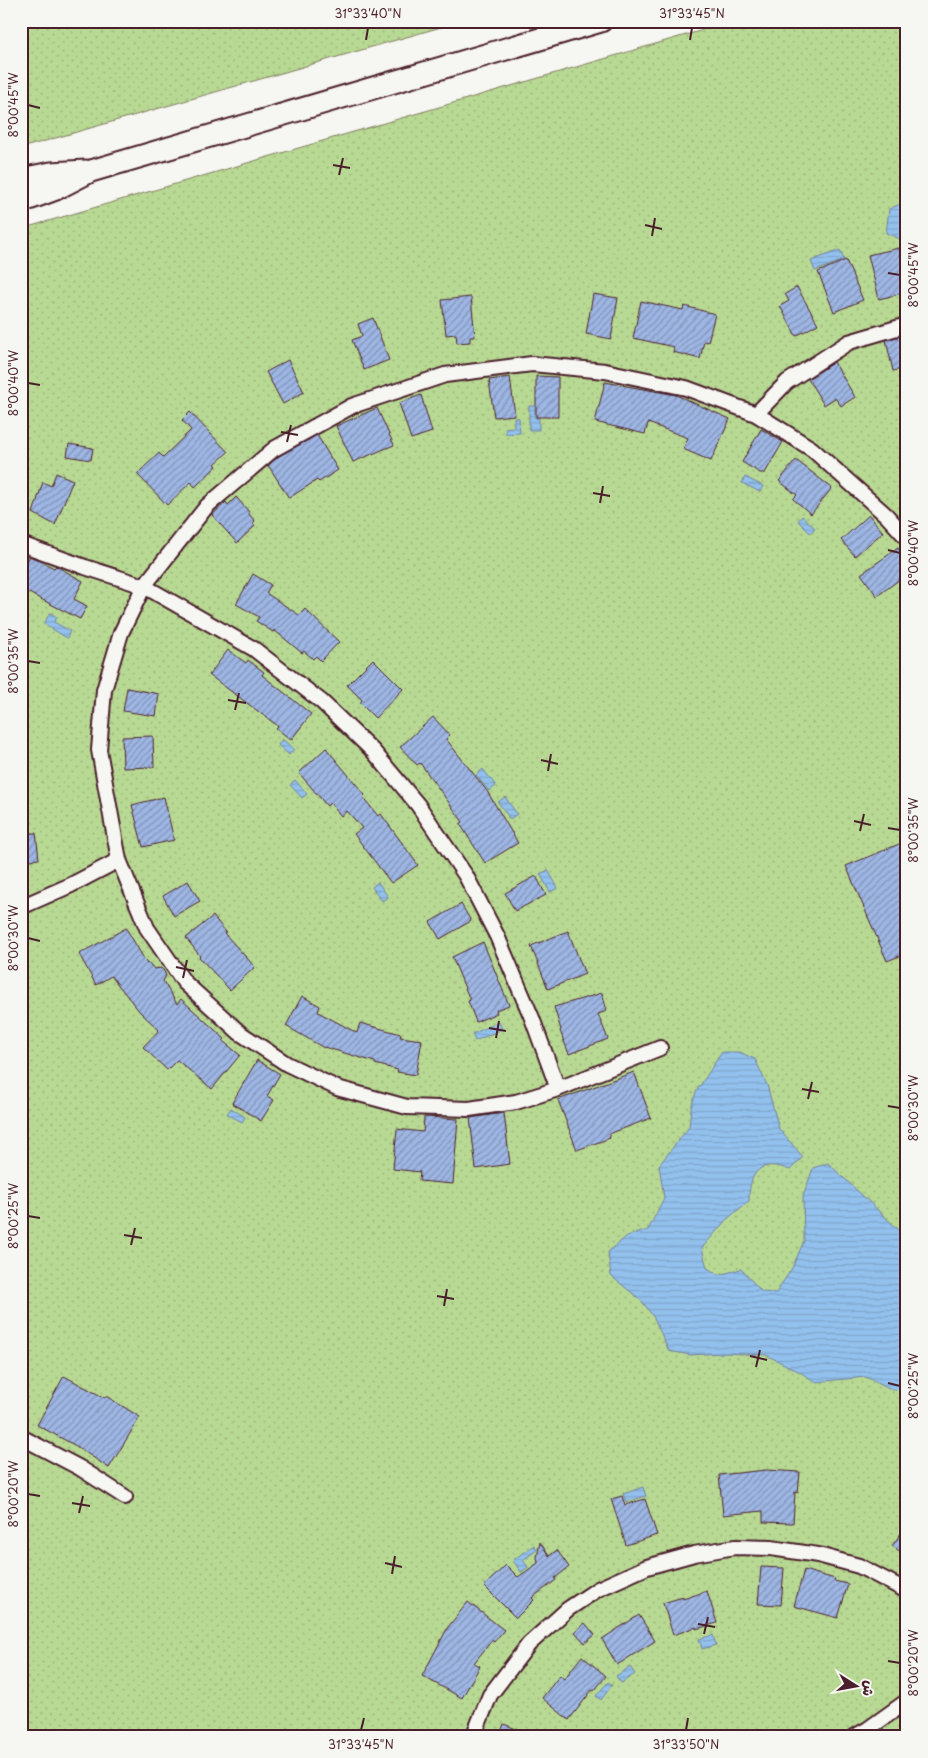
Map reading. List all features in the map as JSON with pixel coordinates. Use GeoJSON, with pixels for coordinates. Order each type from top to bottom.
{"type":"FeatureCollection","features":[{"type":"Feature","properties":{"kind":"main road"},"geometry":{"type":"LineString","coordinates":[[21,202],[56,189],[91,171],[601,21]]}},
{"type":"Feature","properties":{"kind":"main road"},"geometry":{"type":"LineString","coordinates":[[21,180],[51,172],[91,171]]}},
{"type":"Feature","properties":{"kind":"street"},"geometry":{"type":"LineString","coordinates":[[756,414],[787,382],[848,342],[907,325]]}},
{"type":"Feature","properties":{"kind":"street"},"geometry":{"type":"LineString","coordinates":[[660,1048],[558,1089],[516,1102],[469,1109],[407,1107],[337,1088],[287,1064],[240,1033],[184,982],[147,928],[119,860],[99,750],[104,690],[121,633],[144,586],[207,506],[274,449],[352,406],[445,375],[532,364],[604,371],[686,388],[756,414],[812,449],[886,515],[907,538]]}},
{"type":"Feature","properties":{"kind":"street"},"geometry":{"type":"LineString","coordinates":[[21,544],[144,586],[254,649],[322,702],[373,751],[418,805],[466,876],[497,936],[532,1018],[558,1089]]}},
{"type":"Feature","properties":{"kind":"street"},"geometry":{"type":"LineString","coordinates":[[21,907],[71,885],[119,860]]}},
{"type":"Feature","properties":{"kind":"street"},"geometry":{"type":"LineString","coordinates":[[21,1437],[73,1464],[125,1497]]}},
{"type":"Feature","properties":{"kind":"street"},"geometry":{"type":"LineString","coordinates":[[472,1737],[490,1695],[529,1644],[568,1609],[598,1590],[647,1567],[694,1554],[734,1547],[771,1548],[818,1555],[859,1566],[907,1591]]}},
{"type":"Feature","properties":{"kind":"street"},"geometry":{"type":"LineString","coordinates":[[854,1737],[907,1701]]}},
{"type":"Feature","properties":{"kind":"green space"},"geometry":{"type":"Polygon","coordinates":[[[21,21],[462,21],[21,148],[21,21]]]}},
{"type":"Feature","properties":{"kind":"green space"},"geometry":{"type":"Polygon","coordinates":[[[734,21],[907,21],[907,1737],[21,1737],[21,229],[734,21]]]}},
{"type":"Feature","properties":{"kind":"water"},"geometry":{"type":"Polygon","coordinates":[[[907,201],[907,238],[903,240],[886,233],[889,209],[907,201]]]}},
{"type":"Feature","properties":{"kind":"water"},"geometry":{"type":"Polygon","coordinates":[[[840,250],[844,260],[815,271],[811,261],[840,250]]]}},
{"type":"Feature","properties":{"kind":"water"},"geometry":{"type":"Polygon","coordinates":[[[529,406],[535,406],[535,418],[539,418],[539,430],[529,430],[529,406]]]}},
{"type":"Feature","properties":{"kind":"water"},"geometry":{"type":"Polygon","coordinates":[[[514,418],[519,418],[520,433],[506,434],[505,428],[514,427],[514,418]]]}},
{"type":"Feature","properties":{"kind":"water"},"geometry":{"type":"Polygon","coordinates":[[[745,477],[763,486],[760,492],[742,483],[745,477]]]}},
{"type":"Feature","properties":{"kind":"water"},"geometry":{"type":"Polygon","coordinates":[[[802,516],[815,528],[810,533],[798,521],[802,516]]]}},
{"type":"Feature","properties":{"kind":"water"},"geometry":{"type":"Polygon","coordinates":[[[50,613],[57,617],[54,622],[70,631],[67,638],[44,624],[50,613]]]}},
{"type":"Feature","properties":{"kind":"water"},"geometry":{"type":"Polygon","coordinates":[[[282,739],[294,749],[289,755],[278,745],[282,739]]]}},
{"type":"Feature","properties":{"kind":"water"},"geometry":{"type":"Polygon","coordinates":[[[483,769],[496,786],[489,791],[476,775],[483,769]]]}},
{"type":"Feature","properties":{"kind":"water"},"geometry":{"type":"Polygon","coordinates":[[[295,780],[307,794],[302,798],[290,785],[295,780]]]}},
{"type":"Feature","properties":{"kind":"water"},"geometry":{"type":"Polygon","coordinates":[[[505,797],[517,814],[510,819],[498,802],[505,797]]]}},
{"type":"Feature","properties":{"kind":"water"},"geometry":{"type":"Polygon","coordinates":[[[548,870],[558,888],[550,892],[540,874],[548,870]]]}},
{"type":"Feature","properties":{"kind":"water"},"geometry":{"type":"Polygon","coordinates":[[[378,882],[388,897],[382,901],[372,887],[378,882]]]}},
{"type":"Feature","properties":{"kind":"water"},"geometry":{"type":"Polygon","coordinates":[[[499,1022],[502,1029],[475,1041],[472,1034],[499,1022]]]}},
{"type":"Feature","properties":{"kind":"water"},"geometry":{"type":"Polygon","coordinates":[[[722,1052],[739,1052],[755,1059],[767,1085],[779,1129],[803,1157],[790,1170],[771,1166],[758,1170],[751,1182],[749,1201],[726,1220],[702,1248],[707,1268],[719,1275],[741,1269],[762,1292],[776,1293],[792,1268],[804,1241],[803,1197],[813,1168],[828,1163],[902,1233],[907,1232],[907,1390],[889,1389],[866,1377],[815,1382],[800,1372],[766,1355],[723,1353],[690,1355],[669,1351],[654,1318],[642,1301],[611,1276],[608,1252],[627,1236],[648,1230],[664,1198],[659,1165],[689,1127],[691,1108],[696,1092],[722,1052]]]}},
{"type":"Feature","properties":{"kind":"water"},"geometry":{"type":"Polygon","coordinates":[[[231,1108],[245,1117],[242,1122],[227,1114],[231,1108]]]}},
{"type":"Feature","properties":{"kind":"water"},"geometry":{"type":"Polygon","coordinates":[[[643,1487],[646,1496],[626,1502],[623,1494],[643,1487]]]}},
{"type":"Feature","properties":{"kind":"water"},"geometry":{"type":"Polygon","coordinates":[[[534,1545],[537,1550],[523,1560],[528,1567],[521,1572],[513,1560],[534,1545]]]}},
{"type":"Feature","properties":{"kind":"water"},"geometry":{"type":"Polygon","coordinates":[[[713,1635],[716,1645],[702,1649],[699,1639],[713,1635]]]}},
{"type":"Feature","properties":{"kind":"water"},"geometry":{"type":"Polygon","coordinates":[[[630,1667],[635,1674],[621,1683],[616,1676],[630,1667]]]}},
{"type":"Feature","properties":{"kind":"water"},"geometry":{"type":"Polygon","coordinates":[[[608,1682],[612,1685],[601,1700],[596,1696],[608,1682]]]}},
{"type":"Feature","properties":{"kind":"building"},"geometry":{"type":"Polygon","coordinates":[[[899,248],[907,280],[907,292],[879,299],[868,255],[899,248]]]}},
{"type":"Feature","properties":{"kind":"building"},"geometry":{"type":"Polygon","coordinates":[[[846,260],[863,300],[834,312],[818,272],[846,260]]]}},
{"type":"Feature","properties":{"kind":"building"},"geometry":{"type":"Polygon","coordinates":[[[797,287],[818,324],[796,336],[780,306],[789,301],[785,294],[797,287]]]}},
{"type":"Feature","properties":{"kind":"building"},"geometry":{"type":"Polygon","coordinates":[[[593,294],[618,298],[611,339],[586,334],[593,294]]]}},
{"type":"Feature","properties":{"kind":"building"},"geometry":{"type":"Polygon","coordinates":[[[471,297],[475,337],[470,337],[470,342],[457,343],[456,334],[446,335],[442,300],[471,297]]]}},
{"type":"Feature","properties":{"kind":"building"},"geometry":{"type":"Polygon","coordinates":[[[641,301],[683,310],[684,306],[715,314],[708,342],[704,341],[700,359],[673,352],[674,347],[633,338],[641,301]]]}},
{"type":"Feature","properties":{"kind":"building"},"geometry":{"type":"Polygon","coordinates":[[[373,318],[389,360],[364,370],[352,340],[362,336],[358,324],[373,318]]]}},
{"type":"Feature","properties":{"kind":"building"},"geometry":{"type":"Polygon","coordinates":[[[907,334],[907,368],[893,371],[886,340],[907,334]]]}},
{"type":"Feature","properties":{"kind":"building"},"geometry":{"type":"Polygon","coordinates":[[[288,360],[304,392],[283,404],[266,372],[288,360]]]}},
{"type":"Feature","properties":{"kind":"building"},"geometry":{"type":"Polygon","coordinates":[[[834,362],[855,397],[841,406],[835,398],[824,405],[808,379],[834,362]]]}},
{"type":"Feature","properties":{"kind":"building"},"geometry":{"type":"Polygon","coordinates":[[[536,376],[558,377],[558,417],[536,417],[536,376]]]}},
{"type":"Feature","properties":{"kind":"building"},"geometry":{"type":"Polygon","coordinates":[[[510,377],[515,415],[494,417],[489,380],[510,377]]]}},
{"type":"Feature","properties":{"kind":"building"},"geometry":{"type":"Polygon","coordinates":[[[605,382],[676,395],[730,419],[711,461],[683,449],[688,438],[648,423],[645,434],[595,422],[605,382]]]}},
{"type":"Feature","properties":{"kind":"building"},"geometry":{"type":"Polygon","coordinates":[[[421,395],[432,432],[411,439],[399,403],[421,395]]]}},
{"type":"Feature","properties":{"kind":"building"},"geometry":{"type":"Polygon","coordinates":[[[377,408],[394,445],[353,462],[336,426],[377,408]]]}},
{"type":"Feature","properties":{"kind":"building"},"geometry":{"type":"Polygon","coordinates":[[[190,412],[228,452],[215,464],[217,466],[195,487],[191,482],[167,505],[137,474],[159,453],[163,457],[191,430],[182,420],[190,412]]]}},
{"type":"Feature","properties":{"kind":"building"},"geometry":{"type":"Polygon","coordinates":[[[761,429],[783,442],[765,473],[760,473],[742,462],[761,429]]]}},
{"type":"Feature","properties":{"kind":"building"},"geometry":{"type":"Polygon","coordinates":[[[317,435],[338,470],[319,482],[317,480],[289,498],[268,465],[279,456],[317,435]]]}},
{"type":"Feature","properties":{"kind":"building"},"geometry":{"type":"Polygon","coordinates":[[[69,444],[93,448],[91,460],[67,456],[69,444]]]}},
{"type":"Feature","properties":{"kind":"building"},"geometry":{"type":"Polygon","coordinates":[[[796,460],[832,488],[811,514],[793,499],[797,495],[779,481],[796,460]]]}},
{"type":"Feature","properties":{"kind":"building"},"geometry":{"type":"Polygon","coordinates":[[[56,473],[73,480],[55,525],[33,513],[43,482],[51,486],[56,473]]]}},
{"type":"Feature","properties":{"kind":"building"},"geometry":{"type":"Polygon","coordinates":[[[236,497],[255,521],[253,523],[255,526],[237,543],[212,515],[226,502],[228,505],[236,497]]]}},
{"type":"Feature","properties":{"kind":"building"},"geometry":{"type":"Polygon","coordinates":[[[869,515],[883,532],[855,556],[841,540],[869,515]]]}},
{"type":"Feature","properties":{"kind":"building"},"geometry":{"type":"Polygon","coordinates":[[[898,548],[907,560],[907,574],[877,596],[861,574],[898,548]]]}},
{"type":"Feature","properties":{"kind":"building"},"geometry":{"type":"Polygon","coordinates":[[[30,556],[54,568],[56,566],[83,581],[74,599],[87,606],[80,619],[21,589],[21,573],[30,556]]]}},
{"type":"Feature","properties":{"kind":"building"},"geometry":{"type":"Polygon","coordinates":[[[253,574],[271,585],[266,593],[299,615],[305,609],[339,642],[321,661],[316,656],[313,659],[304,651],[302,653],[274,630],[273,632],[256,621],[259,617],[236,604],[253,574]]]}},
{"type":"Feature","properties":{"kind":"building"},"geometry":{"type":"Polygon","coordinates":[[[228,650],[246,663],[248,660],[264,672],[262,675],[311,714],[291,740],[276,728],[278,726],[209,675],[228,650]]]}},
{"type":"Feature","properties":{"kind":"building"},"geometry":{"type":"Polygon","coordinates":[[[373,659],[403,689],[375,718],[360,703],[362,700],[347,685],[373,659]]]}},
{"type":"Feature","properties":{"kind":"building"},"geometry":{"type":"Polygon","coordinates":[[[127,688],[159,694],[156,716],[123,711],[127,688]]]}},
{"type":"Feature","properties":{"kind":"building"},"geometry":{"type":"Polygon","coordinates":[[[433,717],[450,735],[446,739],[487,791],[518,843],[485,863],[460,824],[463,822],[420,763],[417,765],[400,747],[433,717]]]}},
{"type":"Feature","properties":{"kind":"building"},"geometry":{"type":"Polygon","coordinates":[[[153,736],[154,767],[123,768],[122,737],[153,736]]]}},
{"type":"Feature","properties":{"kind":"building"},"geometry":{"type":"Polygon","coordinates":[[[326,748],[365,795],[363,797],[378,816],[381,814],[418,865],[391,883],[354,834],[362,828],[347,811],[341,816],[330,803],[327,806],[299,773],[326,748]]]}},
{"type":"Feature","properties":{"kind":"building"},"geometry":{"type":"Polygon","coordinates":[[[164,797],[174,840],[143,847],[132,805],[164,797]]]}},
{"type":"Feature","properties":{"kind":"building"},"geometry":{"type":"Polygon","coordinates":[[[36,833],[39,859],[21,861],[21,834],[36,833]]]}},
{"type":"Feature","properties":{"kind":"building"},"geometry":{"type":"Polygon","coordinates":[[[904,842],[907,848],[907,953],[887,961],[846,866],[904,842]]]}},
{"type":"Feature","properties":{"kind":"building"},"geometry":{"type":"Polygon","coordinates":[[[536,876],[546,895],[515,911],[505,893],[536,876]]]}},
{"type":"Feature","properties":{"kind":"building"},"geometry":{"type":"Polygon","coordinates":[[[188,881],[200,901],[174,916],[163,896],[188,881]]]}},
{"type":"Feature","properties":{"kind":"building"},"geometry":{"type":"Polygon","coordinates":[[[461,904],[471,921],[440,939],[430,922],[461,904]]]}},
{"type":"Feature","properties":{"kind":"building"},"geometry":{"type":"Polygon","coordinates":[[[213,916],[226,932],[224,933],[255,967],[230,990],[199,957],[186,938],[213,916]]]}},
{"type":"Feature","properties":{"kind":"building"},"geometry":{"type":"Polygon","coordinates":[[[126,928],[147,964],[149,963],[154,969],[161,968],[164,971],[166,976],[163,981],[177,1004],[181,999],[225,1039],[223,1041],[240,1055],[212,1089],[177,1060],[167,1070],[143,1047],[159,1030],[140,1012],[111,976],[96,985],[79,954],[126,928]]]}},
{"type":"Feature","properties":{"kind":"building"},"geometry":{"type":"Polygon","coordinates":[[[568,931],[585,974],[548,989],[531,946],[568,931]]]}},
{"type":"Feature","properties":{"kind":"building"},"geometry":{"type":"Polygon","coordinates":[[[483,942],[509,1005],[496,1010],[497,1013],[476,1022],[468,1001],[470,1000],[452,957],[483,942]]]}},
{"type":"Feature","properties":{"kind":"building"},"geometry":{"type":"Polygon","coordinates":[[[602,993],[607,1011],[598,1014],[608,1039],[569,1054],[560,1031],[554,1007],[602,993]]]}},
{"type":"Feature","properties":{"kind":"building"},"geometry":{"type":"Polygon","coordinates":[[[302,996],[320,1006],[318,1012],[357,1033],[360,1023],[401,1034],[400,1037],[422,1040],[416,1075],[397,1072],[398,1070],[375,1064],[375,1062],[324,1048],[286,1026],[302,996]]]}},
{"type":"Feature","properties":{"kind":"building"},"geometry":{"type":"Polygon","coordinates":[[[257,1060],[280,1074],[267,1096],[274,1100],[261,1121],[232,1103],[257,1060]]]}},
{"type":"Feature","properties":{"kind":"building"},"geometry":{"type":"Polygon","coordinates":[[[634,1072],[651,1118],[609,1134],[610,1138],[577,1150],[558,1100],[634,1072]]]}},
{"type":"Feature","properties":{"kind":"building"},"geometry":{"type":"Polygon","coordinates":[[[504,1113],[510,1164],[476,1169],[470,1118],[504,1113]]]}},
{"type":"Feature","properties":{"kind":"building"},"geometry":{"type":"Polygon","coordinates":[[[424,1117],[458,1119],[453,1184],[419,1181],[420,1172],[393,1169],[397,1129],[423,1132],[424,1117]]]}},
{"type":"Feature","properties":{"kind":"building"},"geometry":{"type":"Polygon","coordinates":[[[64,1376],[105,1398],[106,1396],[140,1417],[109,1468],[76,1446],[37,1425],[64,1376]]]}},
{"type":"Feature","properties":{"kind":"building"},"geometry":{"type":"Polygon","coordinates":[[[766,1470],[800,1472],[798,1493],[795,1492],[793,1523],[763,1522],[763,1511],[723,1515],[719,1475],[766,1470]]]}},
{"type":"Feature","properties":{"kind":"building"},"geometry":{"type":"Polygon","coordinates":[[[622,1496],[625,1505],[645,1499],[657,1535],[626,1545],[611,1499],[622,1496]]]}},
{"type":"Feature","properties":{"kind":"building"},"geometry":{"type":"Polygon","coordinates":[[[907,1525],[907,1556],[892,1546],[907,1525]]]}},
{"type":"Feature","properties":{"kind":"building"},"geometry":{"type":"Polygon","coordinates":[[[540,1542],[549,1556],[557,1550],[569,1567],[555,1578],[556,1580],[532,1598],[534,1600],[516,1618],[484,1586],[506,1565],[518,1577],[538,1563],[537,1557],[540,1542]]]}},
{"type":"Feature","properties":{"kind":"building"},"geometry":{"type":"Polygon","coordinates":[[[761,1567],[784,1568],[781,1605],[758,1604],[761,1567]]]}},
{"type":"Feature","properties":{"kind":"building"},"geometry":{"type":"Polygon","coordinates":[[[804,1570],[848,1584],[838,1618],[794,1606],[804,1570]]]}},
{"type":"Feature","properties":{"kind":"building"},"geometry":{"type":"Polygon","coordinates":[[[707,1591],[717,1623],[696,1629],[696,1627],[673,1635],[663,1603],[707,1591]]]}},
{"type":"Feature","properties":{"kind":"building"},"geometry":{"type":"Polygon","coordinates":[[[468,1602],[504,1630],[494,1642],[492,1640],[474,1663],[480,1666],[462,1698],[422,1676],[448,1627],[468,1602]]]}},
{"type":"Feature","properties":{"kind":"building"},"geometry":{"type":"Polygon","coordinates":[[[639,1615],[655,1641],[617,1665],[602,1639],[639,1615]]]}},
{"type":"Feature","properties":{"kind":"building"},"geometry":{"type":"Polygon","coordinates":[[[585,1623],[595,1635],[585,1643],[575,1632],[585,1623]]]}},
{"type":"Feature","properties":{"kind":"building"},"geometry":{"type":"Polygon","coordinates":[[[582,1656],[606,1676],[594,1691],[592,1690],[569,1720],[542,1698],[560,1675],[564,1679],[582,1656]]]}},
{"type":"Feature","properties":{"kind":"building"},"geometry":{"type":"Polygon","coordinates":[[[504,1724],[535,1737],[499,1737],[504,1724]]]}}]}
